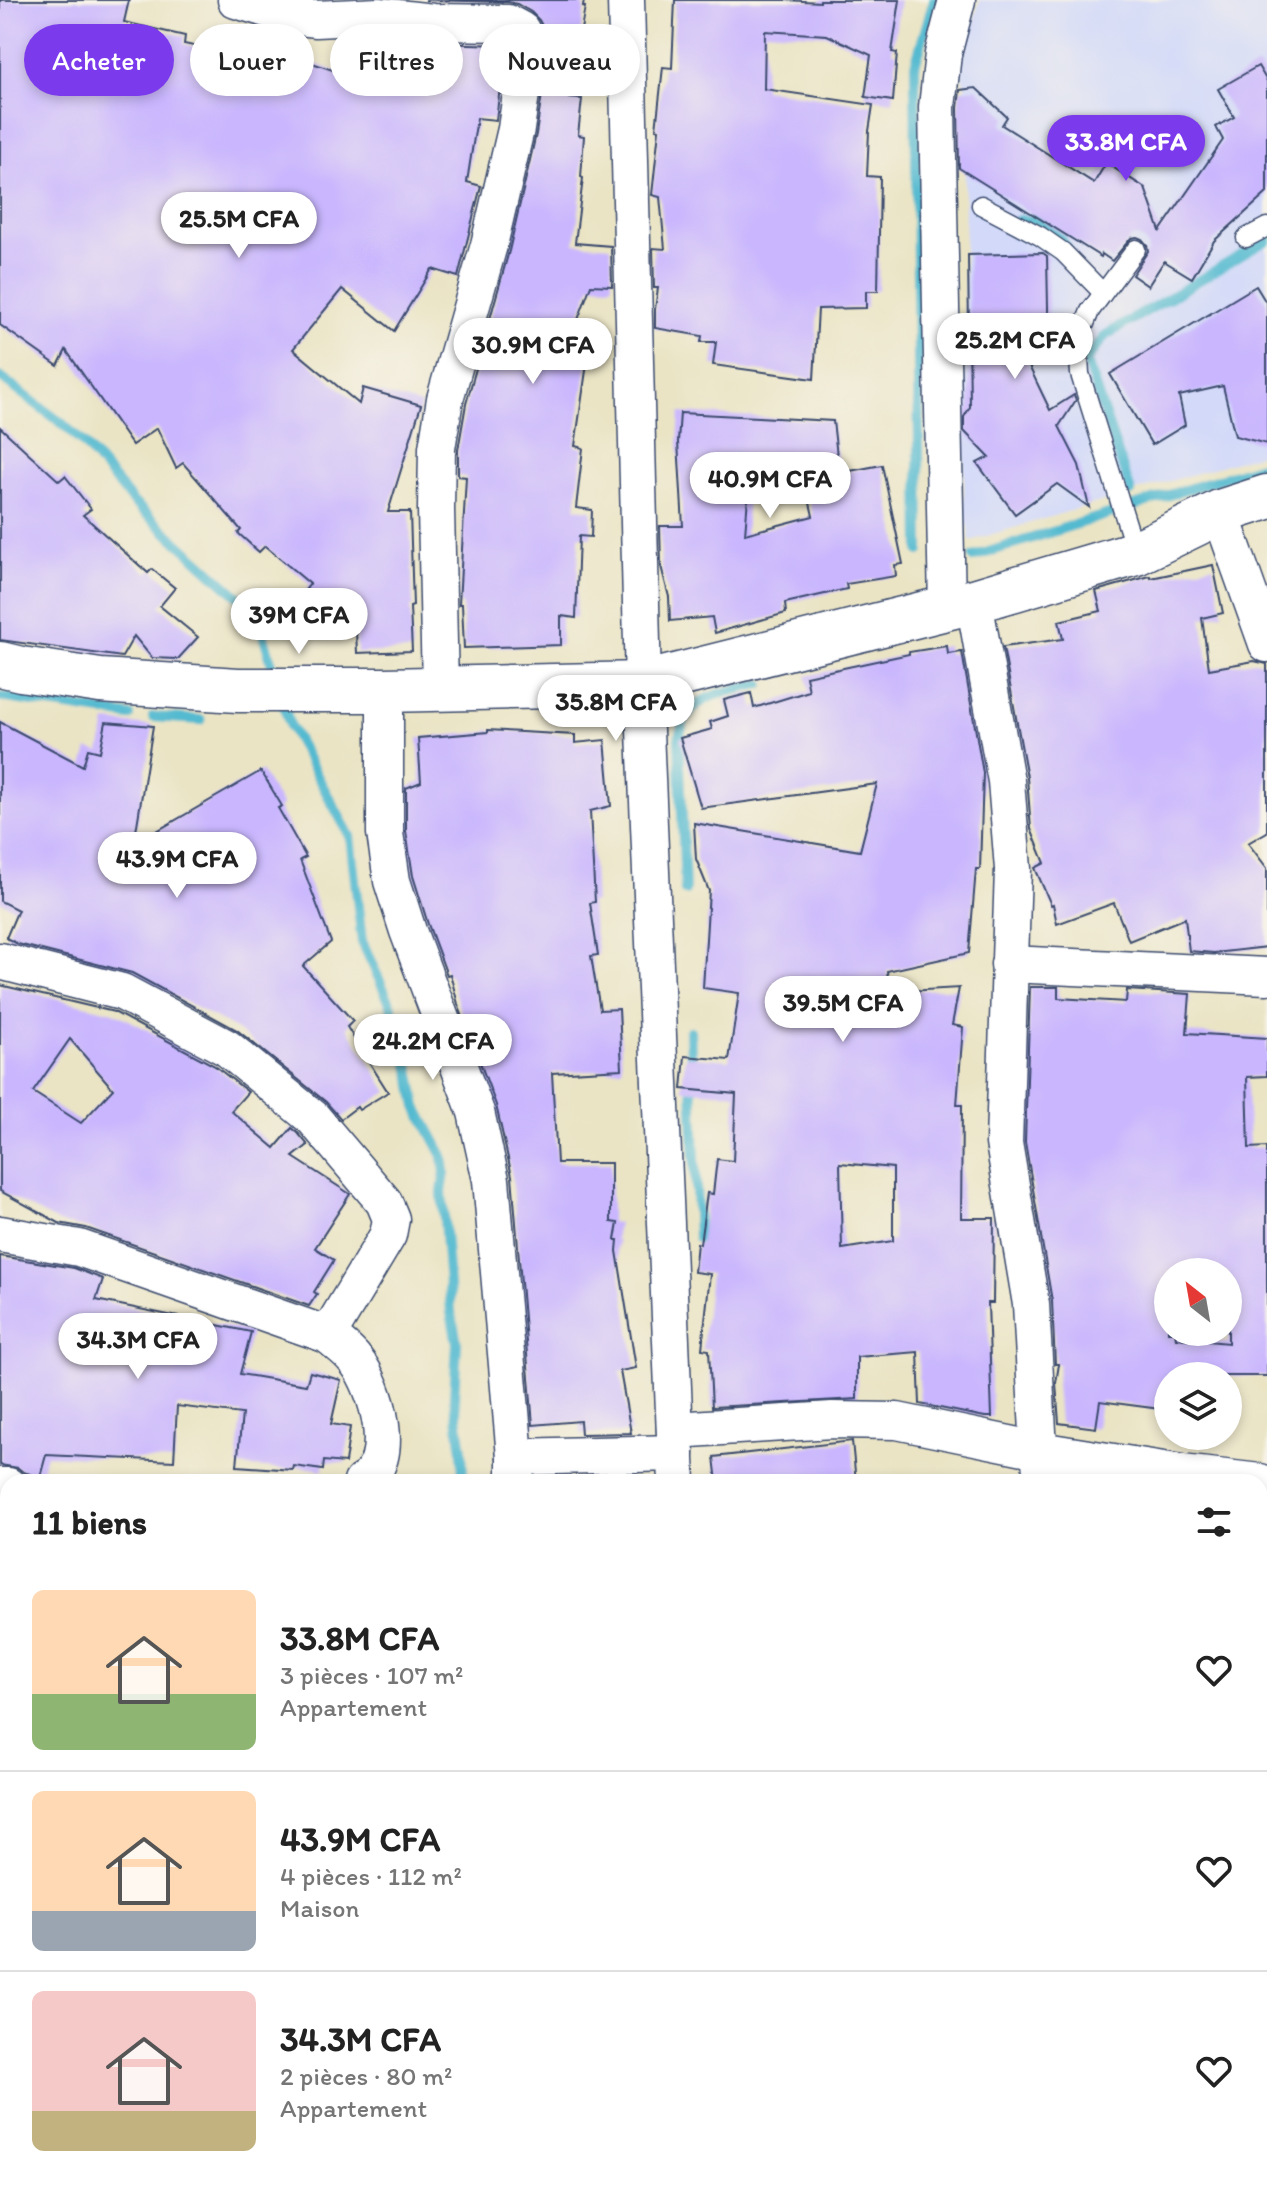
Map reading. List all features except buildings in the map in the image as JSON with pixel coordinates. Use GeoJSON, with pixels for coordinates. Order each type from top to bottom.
{"type":"FeatureCollection","features":[{"type":"Feature","properties":{"kind":"street"},"geometry":{"type":"LineString","coordinates":[[236,0],[290,16],[315,19],[379,16],[433,22],[508,23],[521,30],[528,44],[516,129],[489,245],[445,399],[437,448],[440,688]]}},
{"type":"Feature","properties":{"kind":"street"},"geometry":{"type":"LineString","coordinates":[[626,0],[643,684],[676,1455]]}},
{"type":"Feature","properties":{"kind":"street"},"geometry":{"type":"LineString","coordinates":[[957,0],[943,54],[937,107],[960,604],[1006,781],[1013,869],[1004,1143],[1031,1304],[1041,1466]]}},
{"type":"Feature","properties":{"kind":"street"},"geometry":{"type":"LineString","coordinates":[[0,664],[100,681],[238,690],[643,684],[960,604],[1136,553],[1220,512],[1267,497]]}},
{"type":"Feature","properties":{"kind":"street"},"geometry":{"type":"LineString","coordinates":[[1220,512],[1267,644]]}},
{"type":"Feature","properties":{"kind":"street"},"geometry":{"type":"LineString","coordinates":[[372,690],[392,881],[476,1112],[491,1180],[515,1469],[676,1455],[832,1420],[897,1421],[1041,1466],[1191,1474]]}},
{"type":"Feature","properties":{"kind":"street"},"geometry":{"type":"LineString","coordinates":[[0,961],[122,992],[227,1048],[313,1118],[384,1202],[391,1219],[388,1235],[328,1335]]}},
{"type":"Feature","properties":{"kind":"street"},"geometry":{"type":"LineString","coordinates":[[1009,964],[1267,976]]}},
{"type":"Feature","properties":{"kind":"street"},"geometry":{"type":"LineString","coordinates":[[0,1234],[79,1248],[328,1335],[356,1361],[373,1391],[382,1425],[379,1461],[372,1474]]}},
{"type":"Feature","properties":{"kind":"lane"},"geometry":{"type":"LineString","coordinates":[[981,205],[1040,236],[1063,252],[1103,293]]}},
{"type":"Feature","properties":{"kind":"lane"},"geometry":{"type":"LineString","coordinates":[[1246,238],[1267,227]]}},
{"type":"Feature","properties":{"kind":"lane"},"geometry":{"type":"LineString","coordinates":[[1136,249],[1090,311],[1078,341],[1080,374],[1136,553]]}},
{"type":"Feature","properties":{"kind":"shaded area"},"geometry":{"type":"Polygon","coordinates":[[[980,0],[1267,0],[1267,452],[970,541],[968,526],[964,522],[965,85],[959,68],[980,0]]]}},
{"type":"Feature","properties":{"kind":"waterway"},"geometry":{"type":"LineString","coordinates":[[920,551],[915,65],[934,0]]}},
{"type":"Feature","properties":{"kind":"waterway"},"geometry":{"type":"LineString","coordinates":[[1019,220],[1036,220],[1061,239],[1069,252]]}},
{"type":"Feature","properties":{"kind":"waterway"},"geometry":{"type":"LineString","coordinates":[[1131,492],[1086,360],[1106,335],[1267,240]]}},
{"type":"Feature","properties":{"kind":"waterway"},"geometry":{"type":"LineString","coordinates":[[0,377],[63,424],[134,503],[251,608],[261,626],[276,679]]}},
{"type":"Feature","properties":{"kind":"waterway"},"geometry":{"type":"LineString","coordinates":[[973,557],[1267,464]]}},
{"type":"Feature","properties":{"kind":"waterway"},"geometry":{"type":"LineString","coordinates":[[685,891],[679,738],[683,723],[690,712],[709,698],[760,684]]}},
{"type":"Feature","properties":{"kind":"waterway"},"geometry":{"type":"LineString","coordinates":[[0,697],[130,716]]}},
{"type":"Feature","properties":{"kind":"waterway"},"geometry":{"type":"LineString","coordinates":[[283,702],[290,726],[350,836],[362,942],[391,1005],[410,1069],[417,1107],[443,1156],[445,1172],[442,1192],[451,1312],[457,1343],[454,1397],[463,1474]]}},
{"type":"Feature","properties":{"kind":"waterway"},"geometry":{"type":"LineString","coordinates":[[153,717],[201,720]]}},
{"type":"Feature","properties":{"kind":"waterway"},"geometry":{"type":"LineString","coordinates":[[690,1031],[698,1238]]}}]}
